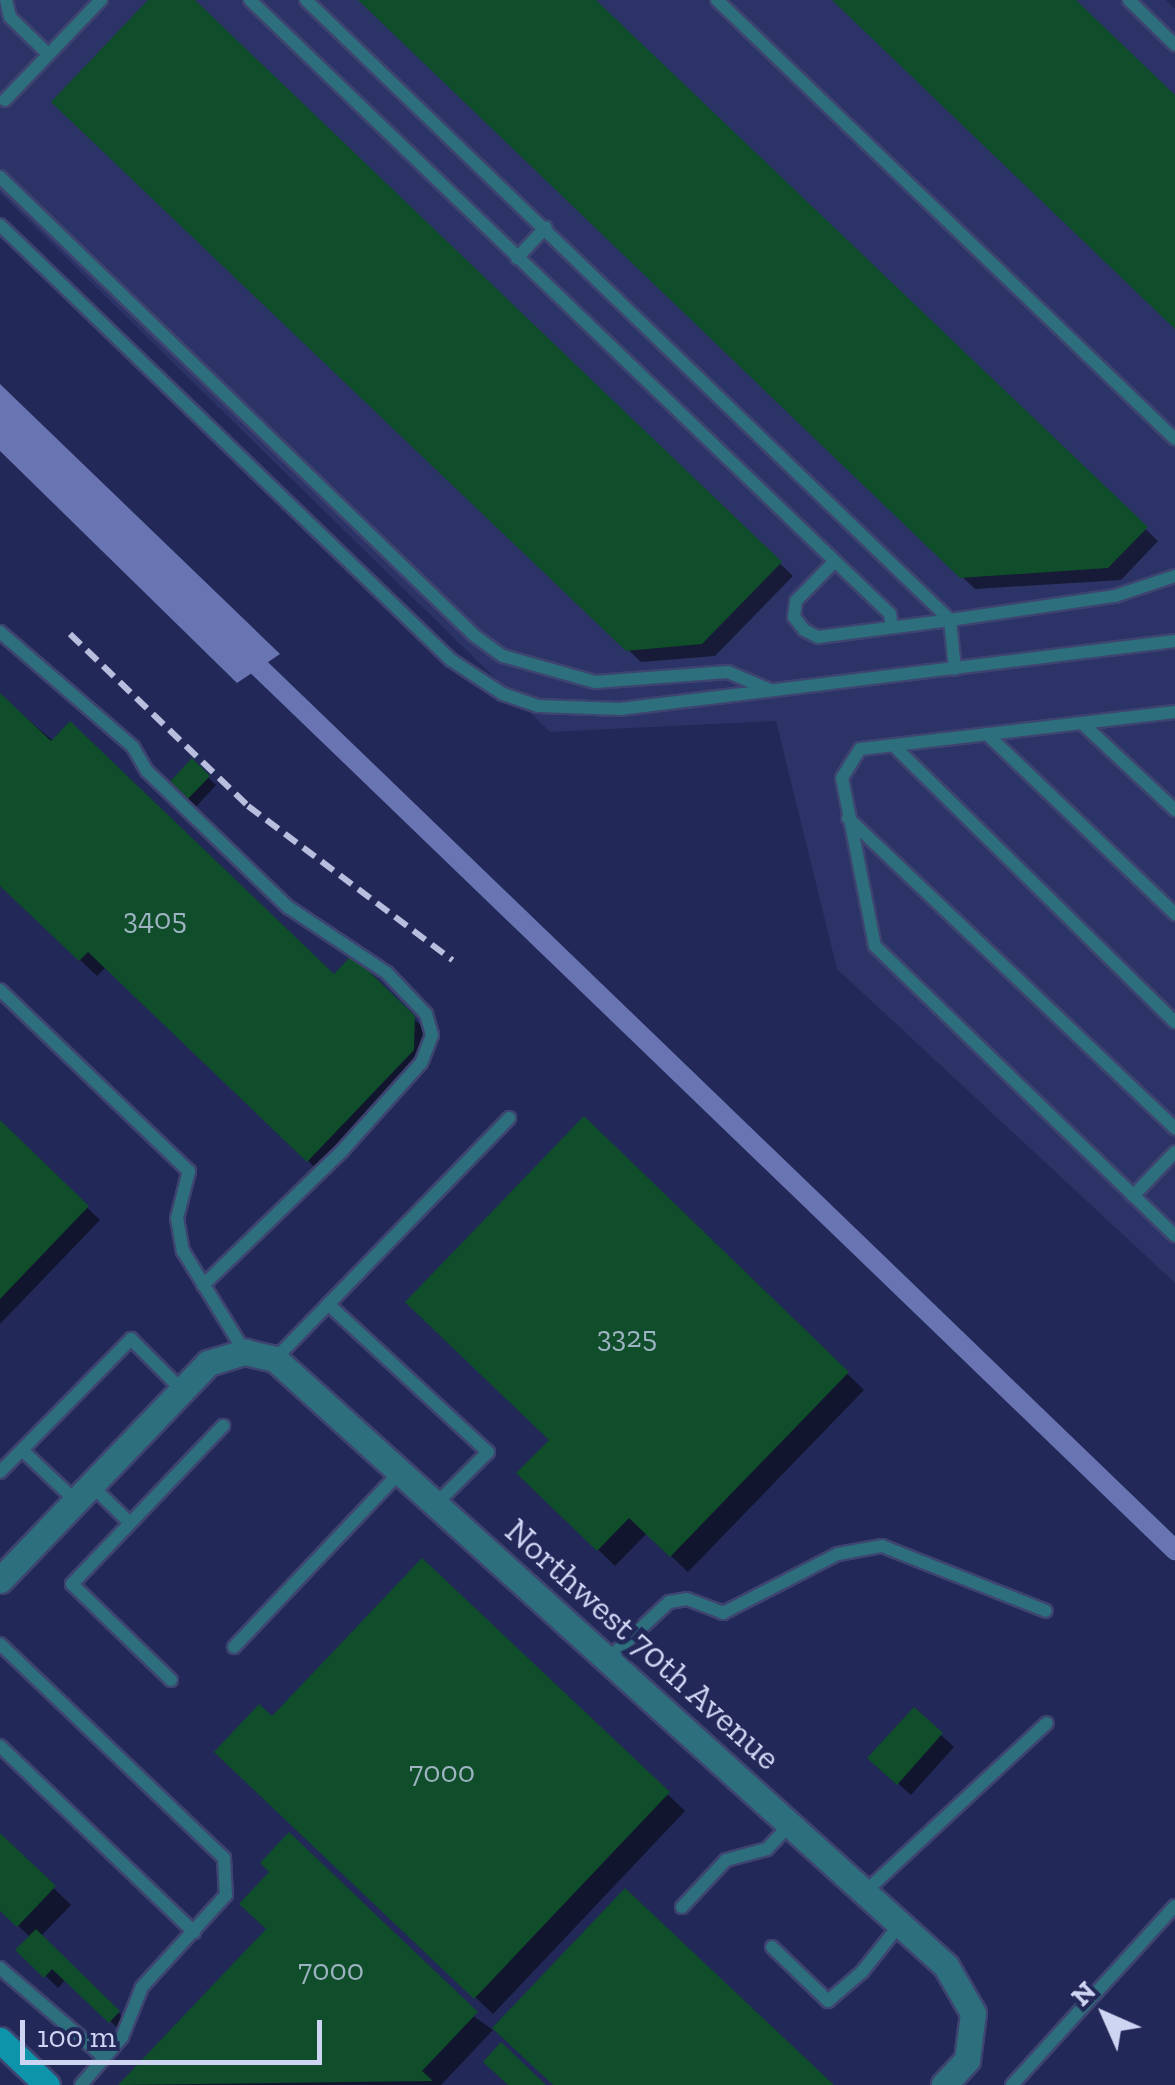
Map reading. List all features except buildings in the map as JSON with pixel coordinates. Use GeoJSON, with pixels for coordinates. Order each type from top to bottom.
{"type":"FeatureCollection","features":[{"type":"Feature","properties":{"kind":"main road"},"geometry":{"type":"LineString","coordinates":[[0,2040],[48,2085]]}},
{"type":"Feature","properties":{"kind":"street","name":"Northwest 70th Avenue"},"geometry":{"type":"LineString","coordinates":[[244,1352],[275,1359],[946,1966],[973,2013],[967,2060],[944,2085]]}},
{"type":"Feature","properties":{"kind":"street"},"geometry":{"type":"LineString","coordinates":[[0,1580],[208,1363],[244,1352]]}},
{"type":"Feature","properties":{"kind":"lane"},"geometry":{"type":"LineString","coordinates":[[4,100],[101,0]]}},
{"type":"Feature","properties":{"kind":"lane"},"geometry":{"type":"LineString","coordinates":[[250,0],[890,614],[892,626]]}},
{"type":"Feature","properties":{"kind":"lane"},"geometry":{"type":"LineString","coordinates":[[306,0],[948,612],[955,669]]}},
{"type":"Feature","properties":{"kind":"lane"},"geometry":{"type":"LineString","coordinates":[[716,0],[1175,439]]}},
{"type":"Feature","properties":{"kind":"lane"},"geometry":{"type":"LineString","coordinates":[[1128,0],[1175,45]]}},
{"type":"Feature","properties":{"kind":"lane"},"geometry":{"type":"LineString","coordinates":[[4,1],[10,17],[48,54]]}},
{"type":"Feature","properties":{"kind":"lane"},"geometry":{"type":"LineString","coordinates":[[0,177],[474,636],[504,656],[595,682],[728,672],[772,691]]}},
{"type":"Feature","properties":{"kind":"lane"},"geometry":{"type":"LineString","coordinates":[[0,225],[452,660],[503,694],[538,706],[585,709],[772,691],[1175,642]]}},
{"type":"Feature","properties":{"kind":"lane"},"geometry":{"type":"LineString","coordinates":[[517,258],[546,228]]}},
{"type":"Feature","properties":{"kind":"lane"},"geometry":{"type":"LineString","coordinates":[[834,562],[796,601],[798,624],[818,637],[1115,596],[1175,576]]}},
{"type":"Feature","properties":{"kind":"lane"},"geometry":{"type":"LineString","coordinates":[[0,632],[133,748],[147,771],[288,907],[387,972],[426,1014],[432,1035],[420,1063],[342,1152],[203,1285]]}},
{"type":"Feature","properties":{"kind":"lane"},"geometry":{"type":"LineString","coordinates":[[1175,712],[991,738],[896,749],[860,749],[842,778],[846,817],[875,946],[1175,1236]]}},
{"type":"Feature","properties":{"kind":"lane"},"geometry":{"type":"LineString","coordinates":[[1085,726],[1175,810]]}},
{"type":"Feature","properties":{"kind":"lane"},"geometry":{"type":"LineString","coordinates":[[991,738],[1175,914]]}},
{"type":"Feature","properties":{"kind":"lane"},"geometry":{"type":"LineString","coordinates":[[896,749],[1175,1022]]}},
{"type":"Feature","properties":{"kind":"lane"},"geometry":{"type":"LineString","coordinates":[[846,817],[1175,1128]]}},
{"type":"Feature","properties":{"kind":"lane"},"geometry":{"type":"LineString","coordinates":[[0,990],[189,1171],[178,1232],[203,1285],[244,1352]]}},
{"type":"Feature","properties":{"kind":"lane"},"geometry":{"type":"LineString","coordinates":[[275,1359],[509,1118]]}},
{"type":"Feature","properties":{"kind":"lane"},"geometry":{"type":"LineString","coordinates":[[1133,1196],[1175,1152]]}},
{"type":"Feature","properties":{"kind":"lane"},"geometry":{"type":"LineString","coordinates":[[328,1304],[488,1452],[436,1504]]}},
{"type":"Feature","properties":{"kind":"lane"},"geometry":{"type":"LineString","coordinates":[[0,1472],[132,1338],[182,1390]]}},
{"type":"Feature","properties":{"kind":"lane"},"geometry":{"type":"LineString","coordinates":[[171,1680],[72,1584],[223,1426]]}},
{"type":"Feature","properties":{"kind":"lane"},"geometry":{"type":"LineString","coordinates":[[22,1450],[130,1523]]}},
{"type":"Feature","properties":{"kind":"lane"},"geometry":{"type":"LineString","coordinates":[[234,1647],[400,1472]]}},
{"type":"Feature","properties":{"kind":"lane"},"geometry":{"type":"LineString","coordinates":[[608,1659],[669,1602],[687,1599],[723,1614],[838,1554],[882,1546],[1046,1611]]}},
{"type":"Feature","properties":{"kind":"lane"},"geometry":{"type":"LineString","coordinates":[[0,1644],[224,1858],[226,1896],[142,1988],[122,2037],[81,2085]]}},
{"type":"Feature","properties":{"kind":"lane"},"geometry":{"type":"LineString","coordinates":[[864,1892],[1046,1723]]}},
{"type":"Feature","properties":{"kind":"lane"},"geometry":{"type":"LineString","coordinates":[[0,1746],[194,1932]]}},
{"type":"Feature","properties":{"kind":"lane"},"geometry":{"type":"LineString","coordinates":[[682,1907],[726,1860],[767,1849],[790,1824]]}},
{"type":"Feature","properties":{"kind":"lane"},"geometry":{"type":"LineString","coordinates":[[1012,2085],[1175,1906]]}},
{"type":"Feature","properties":{"kind":"lane"},"geometry":{"type":"LineString","coordinates":[[772,1947],[828,2001],[862,1972],[900,1924]]}},
{"type":"Feature","properties":{"kind":"lane"},"geometry":{"type":"LineString","coordinates":[[0,1968],[104,2058]]}},
{"type":"Feature","properties":{"kind":"shaded area"},"geometry":{"type":"Polygon","coordinates":[[[0,0],[1166,0],[1175,9],[1175,1283],[837,969],[776,721],[550,732],[0,193],[0,0]]]}},
{"type":"Feature","properties":{"kind":"shaded area"},"geometry":{"type":"Polygon","coordinates":[[[0,384],[280,654],[237,683],[0,451],[0,384]]]}},
{"type":"Feature","properties":{"kind":"waterway"},"geometry":{"type":"LineString","coordinates":[[242,651],[1175,1550]]}},
{"type":"Feature","properties":{"kind":"railway"},"geometry":{"type":"LineString","coordinates":[[70,634],[248,806],[452,960]]}}]}
